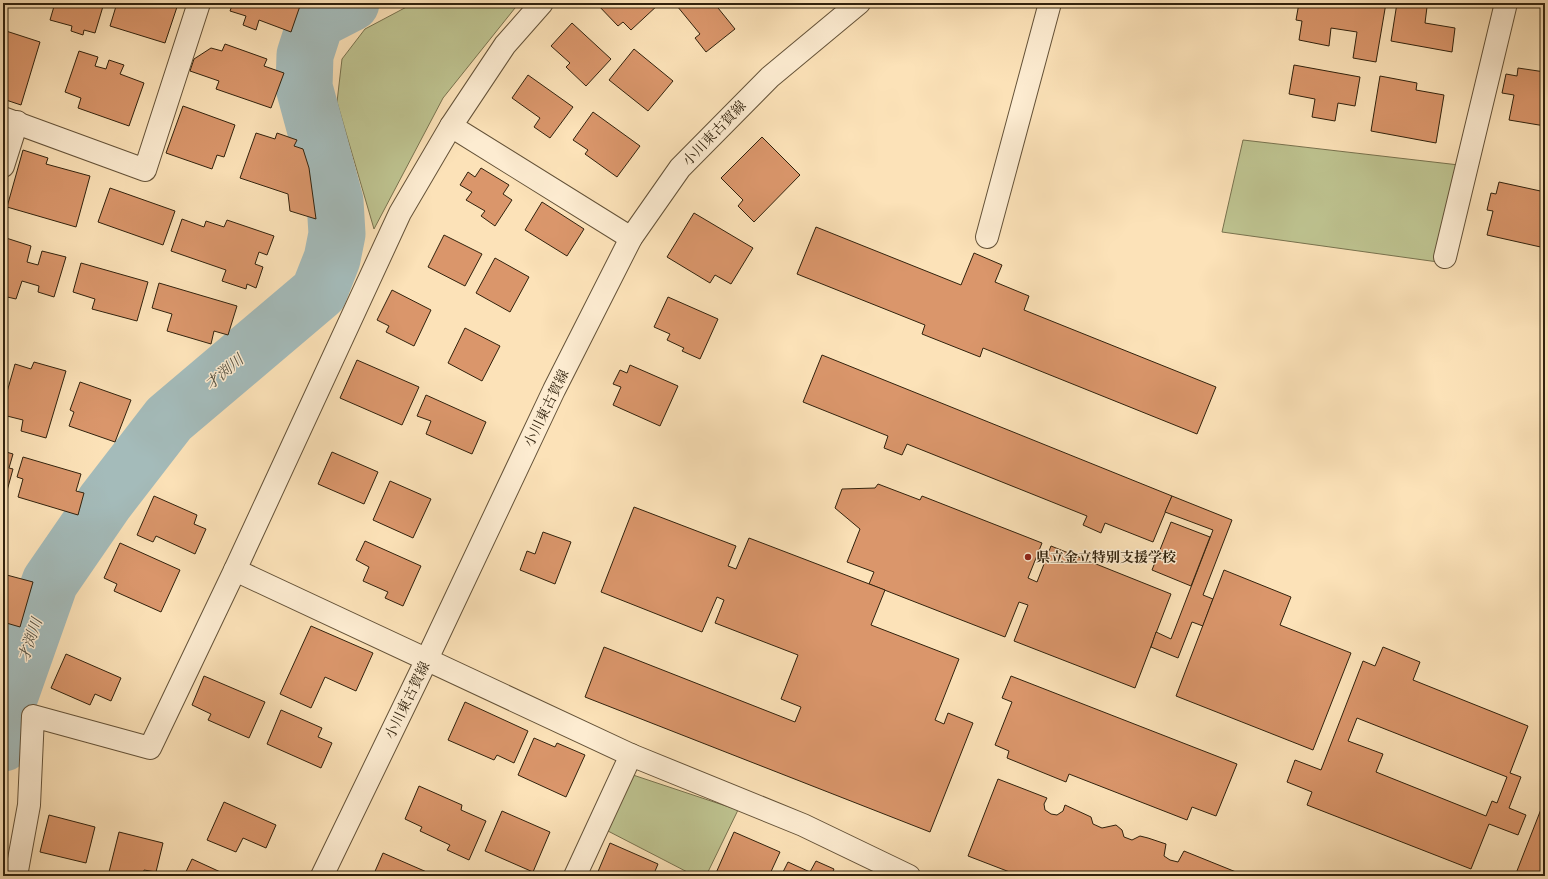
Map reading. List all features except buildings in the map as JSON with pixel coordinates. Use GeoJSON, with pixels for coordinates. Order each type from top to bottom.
{"type":"FeatureCollection","features":[{"type":"Feature","properties":{"kind":"street"},"geometry":{"type":"LineString","coordinates":[[3,166],[10,120],[145,170],[199,3]]}},
{"type":"Feature","properties":{"kind":"street"},"geometry":{"type":"LineString","coordinates":[[16,876],[29,805],[33,716],[150,748],[235,570],[400,213],[451,126],[505,45],[542,3]]}},
{"type":"Feature","properties":{"kind":"street","name":"小川東古賀線"},"geometry":{"type":"LineString","coordinates":[[322,876],[554,390],[631,238],[680,168],[770,77],[859,3]]}},
{"type":"Feature","properties":{"kind":"street"},"geometry":{"type":"LineString","coordinates":[[987,237],[1050,3]]}},
{"type":"Feature","properties":{"kind":"street"},"geometry":{"type":"LineString","coordinates":[[1445,257],[1506,3]]}},
{"type":"Feature","properties":{"kind":"street"},"geometry":{"type":"LineString","coordinates":[[451,126],[631,238]]}},
{"type":"Feature","properties":{"kind":"street"},"geometry":{"type":"LineString","coordinates":[[235,570],[427,658],[631,755],[803,825],[909,876]]}},
{"type":"Feature","properties":{"kind":"street"},"geometry":{"type":"LineString","coordinates":[[576,876],[631,755]]}},
{"type":"Feature","properties":{"kind":"green space"},"geometry":{"type":"Polygon","coordinates":[[[414,3],[519,3],[443,98],[374,229],[337,102],[342,59],[365,29],[414,3]]]}},
{"type":"Feature","properties":{"kind":"green space"},"geometry":{"type":"Polygon","coordinates":[[[1243,140],[1459,165],[1438,262],[1222,232],[1243,140]]]}},
{"type":"Feature","properties":{"kind":"green space"},"geometry":{"type":"Polygon","coordinates":[[[633,775],[738,810],[706,876],[695,876],[606,830],[633,775]]]}},
{"type":"Feature","properties":{"kind":"waterway","name":"才渕川"},"geometry":{"type":"LineString","coordinates":[[3,743],[8,701],[50,582],[105,502],[169,419],[319,292],[332,259],[337,234],[335,201],[304,87],[305,55],[316,21],[351,3]]}},
{"type":"Feature","properties":{"kind":"waterway","name":"才渕川"},"geometry":{"type":"LineString","coordinates":[[3,695],[8,701]]}},
{"type":"Feature","properties":{"kind":"place","name":"県立金立特別支援学校"},"geometry":{"type":"Point","coordinates":[1028,557]}}]}
